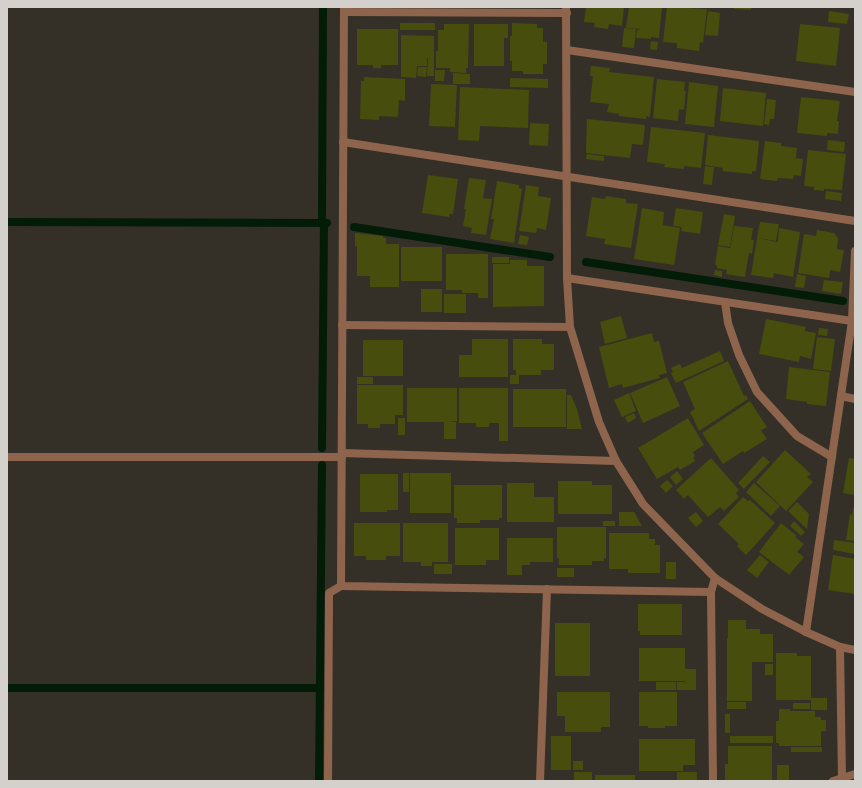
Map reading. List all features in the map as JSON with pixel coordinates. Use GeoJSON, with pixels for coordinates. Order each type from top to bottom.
{"type":"FeatureCollection","features":[{"type":"Feature","properties":{"kind":"street"},"geometry":{"type":"LineString","coordinates":[[341,586],[344,9],[566,10],[567,278],[570,327],[599,422],[616,461],[643,504],[715,578],[762,608],[806,632],[840,647],[855,650]]}},
{"type":"Feature","properties":{"kind":"street"},"geometry":{"type":"LineString","coordinates":[[566,50],[855,92]]}},
{"type":"Feature","properties":{"kind":"street"},"geometry":{"type":"LineString","coordinates":[[343,142],[855,221]]}},
{"type":"Feature","properties":{"kind":"street"},"geometry":{"type":"LineString","coordinates":[[806,632],[852,320],[855,250]]}},
{"type":"Feature","properties":{"kind":"street"},"geometry":{"type":"LineString","coordinates":[[567,278],[852,320]]}},
{"type":"Feature","properties":{"kind":"street"},"geometry":{"type":"LineString","coordinates":[[726,302],[728,323],[739,355],[758,392],[797,436],[832,457]]}},
{"type":"Feature","properties":{"kind":"street"},"geometry":{"type":"LineString","coordinates":[[342,325],[570,327]]}},
{"type":"Feature","properties":{"kind":"street"},"geometry":{"type":"LineString","coordinates":[[841,396],[855,399]]}},
{"type":"Feature","properties":{"kind":"street"},"geometry":{"type":"LineString","coordinates":[[7,457],[342,455],[616,461]]}},
{"type":"Feature","properties":{"kind":"street"},"geometry":{"type":"LineString","coordinates":[[713,781],[711,592],[715,578]]}},
{"type":"Feature","properties":{"kind":"street"},"geometry":{"type":"LineString","coordinates":[[328,781],[329,593],[341,586],[711,592]]}},
{"type":"Feature","properties":{"kind":"street"},"geometry":{"type":"LineString","coordinates":[[540,781],[547,590]]}},
{"type":"Feature","properties":{"kind":"street"},"geometry":{"type":"LineString","coordinates":[[840,647],[842,778]]}},
{"type":"Feature","properties":{"kind":"street"},"geometry":{"type":"LineString","coordinates":[[833,781],[855,774]]}},
{"type":"Feature","properties":{"kind":"building"},"geometry":{"type":"Polygon","coordinates":[[[586,7],[624,7],[622,26],[609,24],[608,29],[594,27],[595,23],[584,22],[586,7]]]}},
{"type":"Feature","properties":{"kind":"building"},"geometry":{"type":"Polygon","coordinates":[[[629,7],[662,7],[659,38],[636,38],[637,30],[640,29],[626,28],[629,7]]]}},
{"type":"Feature","properties":{"kind":"building"},"geometry":{"type":"Polygon","coordinates":[[[667,7],[707,9],[703,43],[700,42],[699,51],[677,48],[677,43],[663,42],[667,7]]]}},
{"type":"Feature","properties":{"kind":"building"},"geometry":{"type":"Polygon","coordinates":[[[734,7],[752,7],[751,10],[734,9],[734,7]]]}},
{"type":"Feature","properties":{"kind":"building"},"geometry":{"type":"Polygon","coordinates":[[[708,11],[720,13],[718,36],[705,35],[708,11]]]}},
{"type":"Feature","properties":{"kind":"building"},"geometry":{"type":"Polygon","coordinates":[[[829,11],[849,14],[847,24],[828,22],[829,11]]]}},
{"type":"Feature","properties":{"kind":"building"},"geometry":{"type":"Polygon","coordinates":[[[400,23],[435,23],[435,30],[400,30],[400,23]]]}},
{"type":"Feature","properties":{"kind":"building"},"geometry":{"type":"Polygon","coordinates":[[[512,23],[537,24],[537,28],[543,28],[543,42],[547,42],[547,64],[543,64],[543,74],[523,74],[523,71],[512,71],[512,61],[510,61],[510,36],[512,36],[512,23]]]}},
{"type":"Feature","properties":{"kind":"building"},"geometry":{"type":"Polygon","coordinates":[[[444,24],[469,24],[468,68],[466,68],[466,73],[450,72],[450,68],[436,68],[438,30],[444,30],[444,24]]]}},
{"type":"Feature","properties":{"kind":"building"},"geometry":{"type":"Polygon","coordinates":[[[474,24],[508,24],[508,38],[504,38],[504,66],[474,66],[474,24]]]}},
{"type":"Feature","properties":{"kind":"building"},"geometry":{"type":"Polygon","coordinates":[[[800,24],[840,28],[836,66],[796,61],[800,24]]]}},
{"type":"Feature","properties":{"kind":"building"},"geometry":{"type":"Polygon","coordinates":[[[624,28],[636,29],[634,48],[622,47],[624,28]]]}},
{"type":"Feature","properties":{"kind":"building"},"geometry":{"type":"Polygon","coordinates":[[[357,29],[398,29],[398,65],[381,65],[381,68],[373,68],[373,65],[357,65],[357,29]]]}},
{"type":"Feature","properties":{"kind":"building"},"geometry":{"type":"Polygon","coordinates":[[[401,35],[434,36],[434,58],[427,58],[427,66],[417,66],[416,78],[401,77],[401,35]]]}},
{"type":"Feature","properties":{"kind":"building"},"geometry":{"type":"Polygon","coordinates":[[[651,41],[658,42],[657,50],[650,49],[651,41]]]}},
{"type":"Feature","properties":{"kind":"building"},"geometry":{"type":"Polygon","coordinates":[[[428,58],[434,58],[434,76],[427,76],[428,58]]]}},
{"type":"Feature","properties":{"kind":"building"},"geometry":{"type":"Polygon","coordinates":[[[591,66],[610,68],[609,72],[654,77],[650,117],[646,116],[646,119],[619,116],[619,114],[607,112],[609,104],[590,102],[593,76],[590,76],[591,66]]]}},
{"type":"Feature","properties":{"kind":"building"},"geometry":{"type":"Polygon","coordinates":[[[418,67],[427,67],[426,77],[417,76],[418,67]]]}},
{"type":"Feature","properties":{"kind":"building"},"geometry":{"type":"Polygon","coordinates":[[[435,70],[445,70],[444,81],[435,81],[435,70]]]}},
{"type":"Feature","properties":{"kind":"building"},"geometry":{"type":"Polygon","coordinates":[[[453,73],[470,74],[470,84],[453,84],[453,73]]]}},
{"type":"Feature","properties":{"kind":"building"},"geometry":{"type":"Polygon","coordinates":[[[364,77],[405,79],[405,101],[399,100],[398,117],[379,116],[379,120],[360,119],[361,81],[364,81],[364,77]]]}},
{"type":"Feature","properties":{"kind":"building"},"geometry":{"type":"Polygon","coordinates":[[[510,78],[548,79],[548,88],[510,87],[510,78]]]}},
{"type":"Feature","properties":{"kind":"building"},"geometry":{"type":"Polygon","coordinates":[[[657,79],[685,82],[684,91],[686,91],[684,110],[679,109],[678,121],[653,118],[657,79]]]}},
{"type":"Feature","properties":{"kind":"building"},"geometry":{"type":"Polygon","coordinates":[[[689,82],[718,86],[714,127],[685,124],[689,82]]]}},
{"type":"Feature","properties":{"kind":"building"},"geometry":{"type":"Polygon","coordinates":[[[431,84],[457,85],[455,127],[429,126],[431,84]]]}},
{"type":"Feature","properties":{"kind":"building"},"geometry":{"type":"Polygon","coordinates":[[[460,87],[529,90],[528,128],[480,126],[479,141],[458,140],[460,87]]]}},
{"type":"Feature","properties":{"kind":"building"},"geometry":{"type":"Polygon","coordinates":[[[723,88],[766,93],[763,126],[720,121],[723,88]]]}},
{"type":"Feature","properties":{"kind":"building"},"geometry":{"type":"Polygon","coordinates":[[[801,97],[840,101],[837,121],[839,121],[838,134],[827,133],[827,136],[797,133],[801,97]]]}},
{"type":"Feature","properties":{"kind":"building"},"geometry":{"type":"Polygon","coordinates":[[[767,99],[776,100],[774,119],[770,119],[769,125],[764,124],[767,99]]]}},
{"type":"Feature","properties":{"kind":"building"},"geometry":{"type":"Polygon","coordinates":[[[587,119],[645,125],[643,145],[632,144],[630,158],[586,153],[587,119]]]}},
{"type":"Feature","properties":{"kind":"building"},"geometry":{"type":"Polygon","coordinates":[[[530,123],[549,124],[548,146],[529,145],[530,123]]]}},
{"type":"Feature","properties":{"kind":"building"},"geometry":{"type":"Polygon","coordinates":[[[651,127],[705,133],[701,168],[684,166],[684,169],[664,167],[665,164],[647,162],[651,127]]]}},
{"type":"Feature","properties":{"kind":"building"},"geometry":{"type":"Polygon","coordinates":[[[708,135],[759,141],[756,171],[752,171],[752,174],[722,171],[723,168],[705,165],[708,135]]]}},
{"type":"Feature","properties":{"kind":"building"},"geometry":{"type":"Polygon","coordinates":[[[828,140],[845,142],[844,152],[827,150],[828,140]]]}},
{"type":"Feature","properties":{"kind":"building"},"geometry":{"type":"Polygon","coordinates":[[[765,141],[781,143],[781,146],[797,148],[796,158],[803,159],[801,176],[794,175],[793,179],[778,178],[777,181],[760,179],[765,141]]]}},
{"type":"Feature","properties":{"kind":"building"},"geometry":{"type":"Polygon","coordinates":[[[808,150],[846,154],[842,190],[814,190],[814,187],[804,186],[808,150]]]}},
{"type":"Feature","properties":{"kind":"building"},"geometry":{"type":"Polygon","coordinates":[[[587,154],[604,156],[604,161],[586,159],[587,154]]]}},
{"type":"Feature","properties":{"kind":"building"},"geometry":{"type":"Polygon","coordinates":[[[705,166],[714,167],[712,185],[703,184],[705,166]]]}},
{"type":"Feature","properties":{"kind":"building"},"geometry":{"type":"Polygon","coordinates":[[[428,175],[458,179],[453,214],[449,214],[449,217],[422,213],[428,175]]]}},
{"type":"Feature","properties":{"kind":"building"},"geometry":{"type":"Polygon","coordinates":[[[469,178],[486,180],[483,198],[492,199],[486,235],[471,233],[472,228],[463,226],[469,178]]]}},
{"type":"Feature","properties":{"kind":"building"},"geometry":{"type":"Polygon","coordinates":[[[497,181],[519,185],[519,188],[522,189],[514,243],[490,239],[494,219],[491,219],[497,181]]]}},
{"type":"Feature","properties":{"kind":"building"},"geometry":{"type":"Polygon","coordinates":[[[526,185],[539,187],[538,196],[551,198],[546,230],[537,228],[536,233],[519,231],[526,185]]]}},
{"type":"Feature","properties":{"kind":"building"},"geometry":{"type":"Polygon","coordinates":[[[826,191],[842,193],[841,201],[825,199],[826,191]]]}},
{"type":"Feature","properties":{"kind":"building"},"geometry":{"type":"Polygon","coordinates":[[[606,196],[626,199],[626,203],[638,204],[631,248],[604,244],[605,239],[586,236],[592,197],[605,199],[606,196]]]}},
{"type":"Feature","properties":{"kind":"building"},"geometry":{"type":"Polygon","coordinates":[[[642,208],[664,212],[663,225],[680,228],[674,265],[634,259],[642,208]]]}},
{"type":"Feature","properties":{"kind":"building"},"geometry":{"type":"Polygon","coordinates":[[[676,208],[703,212],[700,234],[681,231],[682,227],[673,226],[676,208]]]}},
{"type":"Feature","properties":{"kind":"building"},"geometry":{"type":"Polygon","coordinates":[[[724,214],[735,216],[730,247],[718,245],[724,214]]]}},
{"type":"Feature","properties":{"kind":"building"},"geometry":{"type":"Polygon","coordinates":[[[760,222],[779,224],[776,241],[757,238],[760,222]]]}},
{"type":"Feature","properties":{"kind":"building"},"geometry":{"type":"Polygon","coordinates":[[[734,226],[753,228],[751,240],[754,240],[752,254],[749,253],[745,277],[726,274],[727,270],[717,268],[717,265],[715,265],[718,246],[730,248],[730,250],[734,226]]]}},
{"type":"Feature","properties":{"kind":"building"},"geometry":{"type":"Polygon","coordinates":[[[779,228],[800,232],[793,277],[774,273],[773,278],[751,275],[757,238],[778,242],[779,228]]]}},
{"type":"Feature","properties":{"kind":"building"},"geometry":{"type":"Polygon","coordinates":[[[817,230],[834,233],[838,238],[837,249],[844,250],[840,272],[830,270],[829,278],[798,273],[804,234],[816,236],[817,230]]]}},
{"type":"Feature","properties":{"kind":"building"},"geometry":{"type":"Polygon","coordinates":[[[355,233],[383,236],[383,238],[386,238],[386,244],[399,244],[399,287],[370,287],[370,276],[357,276],[357,246],[355,246],[355,233]]]}},
{"type":"Feature","properties":{"kind":"building"},"geometry":{"type":"Polygon","coordinates":[[[520,235],[529,237],[527,245],[518,244],[520,235]]]}},
{"type":"Feature","properties":{"kind":"building"},"geometry":{"type":"Polygon","coordinates":[[[401,247],[442,247],[442,281],[401,281],[401,247]]]}},
{"type":"Feature","properties":{"kind":"building"},"geometry":{"type":"Polygon","coordinates":[[[446,254],[488,254],[488,298],[478,298],[478,293],[462,293],[462,290],[446,290],[446,254]]]}},
{"type":"Feature","properties":{"kind":"building"},"geometry":{"type":"Polygon","coordinates":[[[492,257],[509,257],[509,263],[492,263],[492,257]]]}},
{"type":"Feature","properties":{"kind":"building"},"geometry":{"type":"Polygon","coordinates":[[[510,260],[527,260],[527,266],[544,266],[544,306],[493,307],[493,264],[510,264],[510,260]]]}},
{"type":"Feature","properties":{"kind":"building"},"geometry":{"type":"Polygon","coordinates":[[[715,270],[722,271],[722,277],[714,275],[715,270]]]}},
{"type":"Feature","properties":{"kind":"building"},"geometry":{"type":"Polygon","coordinates":[[[797,274],[806,276],[804,288],[795,287],[797,274]]]}},
{"type":"Feature","properties":{"kind":"building"},"geometry":{"type":"Polygon","coordinates":[[[824,280],[843,282],[841,294],[822,291],[824,280]]]}},
{"type":"Feature","properties":{"kind":"building"},"geometry":{"type":"Polygon","coordinates":[[[421,289],[442,289],[442,312],[421,312],[421,289]]]}},
{"type":"Feature","properties":{"kind":"building"},"geometry":{"type":"Polygon","coordinates":[[[444,294],[466,294],[466,313],[444,313],[444,294]]]}},
{"type":"Feature","properties":{"kind":"building"},"geometry":{"type":"Polygon","coordinates":[[[621,316],[627,338],[605,344],[600,322],[621,316]]]}},
{"type":"Feature","properties":{"kind":"building"},"geometry":{"type":"Polygon","coordinates":[[[766,319],[806,327],[805,331],[816,333],[811,359],[800,356],[799,362],[759,354],[766,319]]]}},
{"type":"Feature","properties":{"kind":"building"},"geometry":{"type":"Polygon","coordinates":[[[819,328],[828,329],[827,336],[818,335],[819,328]]]}},
{"type":"Feature","properties":{"kind":"building"},"geometry":{"type":"Polygon","coordinates":[[[652,333],[654,342],[659,341],[667,373],[659,375],[660,378],[623,388],[622,384],[609,388],[599,347],[652,333]]]}},
{"type":"Feature","properties":{"kind":"building"},"geometry":{"type":"Polygon","coordinates":[[[817,337],[835,339],[831,371],[813,369],[817,337]]]}},
{"type":"Feature","properties":{"kind":"building"},"geometry":{"type":"Polygon","coordinates":[[[472,339],[508,339],[508,377],[459,377],[459,355],[472,355],[472,339]]]}},
{"type":"Feature","properties":{"kind":"building"},"geometry":{"type":"Polygon","coordinates":[[[513,339],[542,339],[542,344],[554,344],[554,370],[541,370],[541,375],[519,375],[519,384],[510,384],[510,375],[516,375],[516,370],[513,370],[513,339]]]}},
{"type":"Feature","properties":{"kind":"building"},"geometry":{"type":"Polygon","coordinates":[[[363,340],[403,340],[403,376],[363,376],[363,340]]]}},
{"type":"Feature","properties":{"kind":"building"},"geometry":{"type":"Polygon","coordinates":[[[720,351],[724,361],[676,383],[671,373],[673,372],[671,368],[680,364],[682,368],[720,351]]]}},
{"type":"Feature","properties":{"kind":"building"},"geometry":{"type":"Polygon","coordinates":[[[728,361],[744,396],[746,395],[748,399],[699,431],[690,412],[695,409],[683,382],[728,361]]]}},
{"type":"Feature","properties":{"kind":"building"},"geometry":{"type":"Polygon","coordinates":[[[789,367],[830,372],[826,406],[807,404],[807,402],[786,399],[789,367]]]}},
{"type":"Feature","properties":{"kind":"building"},"geometry":{"type":"Polygon","coordinates":[[[357,377],[373,377],[373,384],[357,384],[357,377]]]}},
{"type":"Feature","properties":{"kind":"building"},"geometry":{"type":"Polygon","coordinates":[[[667,377],[680,406],[643,423],[630,393],[667,377]]]}},
{"type":"Feature","properties":{"kind":"building"},"geometry":{"type":"Polygon","coordinates":[[[357,385],[403,385],[403,415],[395,415],[395,424],[380,424],[380,428],[368,428],[368,424],[357,424],[357,385]]]}},
{"type":"Feature","properties":{"kind":"building"},"geometry":{"type":"Polygon","coordinates":[[[407,388],[457,388],[457,421],[447,421],[456,422],[456,439],[444,439],[444,422],[407,422],[407,388]]]}},
{"type":"Feature","properties":{"kind":"building"},"geometry":{"type":"Polygon","coordinates":[[[459,388],[508,388],[508,423],[489,423],[489,427],[476,427],[476,423],[459,423],[459,388]]]}},
{"type":"Feature","properties":{"kind":"building"},"geometry":{"type":"Polygon","coordinates":[[[513,389],[566,389],[566,427],[513,427],[513,389]]]}},
{"type":"Feature","properties":{"kind":"building"},"geometry":{"type":"Polygon","coordinates":[[[629,393],[636,411],[622,417],[614,400],[629,393]]]}},
{"type":"Feature","properties":{"kind":"building"},"geometry":{"type":"Polygon","coordinates":[[[567,395],[571,395],[577,409],[567,409],[567,395]]]}},
{"type":"Feature","properties":{"kind":"building"},"geometry":{"type":"Polygon","coordinates":[[[750,401],[767,427],[761,430],[767,439],[744,453],[743,451],[723,464],[702,433],[750,401]]]}},
{"type":"Feature","properties":{"kind":"building"},"geometry":{"type":"Polygon","coordinates":[[[567,409],[577,409],[582,429],[567,429],[567,409]]]}},
{"type":"Feature","properties":{"kind":"building"},"geometry":{"type":"Polygon","coordinates":[[[634,413],[636,418],[628,423],[625,417],[634,413]]]}},
{"type":"Feature","properties":{"kind":"building"},"geometry":{"type":"Polygon","coordinates":[[[398,418],[405,418],[405,435],[398,435],[398,418]]]}},
{"type":"Feature","properties":{"kind":"building"},"geometry":{"type":"Polygon","coordinates":[[[688,418],[704,445],[693,452],[695,461],[680,470],[678,467],[657,479],[638,448],[688,418]]]}},
{"type":"Feature","properties":{"kind":"building"},"geometry":{"type":"Polygon","coordinates":[[[499,423],[508,423],[508,441],[499,441],[499,423]]]}},
{"type":"Feature","properties":{"kind":"building"},"geometry":{"type":"Polygon","coordinates":[[[785,450],[811,474],[807,477],[813,482],[786,511],[756,482],[785,450]]]}},
{"type":"Feature","properties":{"kind":"building"},"geometry":{"type":"Polygon","coordinates":[[[763,456],[770,462],[744,489],[738,483],[763,456]]]}},
{"type":"Feature","properties":{"kind":"building"},"geometry":{"type":"Polygon","coordinates":[[[711,458],[739,490],[736,493],[739,497],[724,511],[720,507],[708,517],[688,495],[684,499],[676,490],[711,458]]]}},
{"type":"Feature","properties":{"kind":"building"},"geometry":{"type":"Polygon","coordinates":[[[849,458],[855,459],[855,495],[843,493],[849,458]]]}},
{"type":"Feature","properties":{"kind":"building"},"geometry":{"type":"Polygon","coordinates":[[[677,471],[683,479],[676,485],[670,477],[677,471]]]}},
{"type":"Feature","properties":{"kind":"building"},"geometry":{"type":"Polygon","coordinates":[[[403,473],[409,473],[409,492],[403,492],[403,473]]]}},
{"type":"Feature","properties":{"kind":"building"},"geometry":{"type":"Polygon","coordinates":[[[410,473],[451,473],[451,513],[410,513],[410,473]]]}},
{"type":"Feature","properties":{"kind":"building"},"geometry":{"type":"Polygon","coordinates":[[[360,474],[398,474],[398,510],[387,510],[387,512],[360,512],[360,474]]]}},
{"type":"Feature","properties":{"kind":"building"},"geometry":{"type":"Polygon","coordinates":[[[667,480],[673,486],[666,493],[660,486],[667,480]]]}},
{"type":"Feature","properties":{"kind":"building"},"geometry":{"type":"Polygon","coordinates":[[[558,481],[592,481],[592,485],[612,485],[612,514],[558,514],[558,481]]]}},
{"type":"Feature","properties":{"kind":"building"},"geometry":{"type":"Polygon","coordinates":[[[507,483],[534,483],[534,497],[554,497],[554,522],[507,522],[507,483]]]}},
{"type":"Feature","properties":{"kind":"building"},"geometry":{"type":"Polygon","coordinates":[[[754,483],[780,506],[771,516],[746,492],[754,483]]]}},
{"type":"Feature","properties":{"kind":"building"},"geometry":{"type":"Polygon","coordinates":[[[454,485],[502,485],[502,518],[499,518],[499,520],[480,520],[480,523],[457,523],[457,518],[454,518],[454,485]]]}},
{"type":"Feature","properties":{"kind":"building"},"geometry":{"type":"Polygon","coordinates":[[[743,497],[748,501],[750,500],[775,523],[746,555],[737,546],[739,544],[718,524],[743,497]]]}},
{"type":"Feature","properties":{"kind":"building"},"geometry":{"type":"Polygon","coordinates":[[[797,502],[809,514],[807,529],[788,511],[797,502]]]}},
{"type":"Feature","properties":{"kind":"building"},"geometry":{"type":"Polygon","coordinates":[[[853,508],[855,508],[855,541],[846,540],[850,514],[852,515],[853,508]]]}},
{"type":"Feature","properties":{"kind":"building"},"geometry":{"type":"Polygon","coordinates":[[[619,512],[634,512],[642,526],[619,526],[619,512]]]}},
{"type":"Feature","properties":{"kind":"building"},"geometry":{"type":"Polygon","coordinates":[[[696,512],[703,521],[696,527],[688,518],[696,512]]]}},
{"type":"Feature","properties":{"kind":"building"},"geometry":{"type":"Polygon","coordinates":[[[603,521],[615,521],[615,526],[603,526],[603,521]]]}},
{"type":"Feature","properties":{"kind":"building"},"geometry":{"type":"Polygon","coordinates":[[[794,521],[805,532],[801,536],[790,526],[794,521]]]}},
{"type":"Feature","properties":{"kind":"building"},"geometry":{"type":"Polygon","coordinates":[[[354,523],[400,523],[400,556],[386,556],[386,560],[366,560],[366,556],[354,556],[354,523]]]}},
{"type":"Feature","properties":{"kind":"building"},"geometry":{"type":"Polygon","coordinates":[[[403,523],[448,523],[448,562],[432,562],[432,566],[421,566],[421,562],[403,562],[403,523]]]}},
{"type":"Feature","properties":{"kind":"building"},"geometry":{"type":"Polygon","coordinates":[[[781,523],[804,544],[797,552],[804,557],[789,575],[759,552],[781,523]]]}},
{"type":"Feature","properties":{"kind":"building"},"geometry":{"type":"Polygon","coordinates":[[[557,527],[606,527],[606,558],[604,558],[604,561],[592,561],[592,565],[559,565],[559,558],[557,558],[557,527]]]}},
{"type":"Feature","properties":{"kind":"building"},"geometry":{"type":"Polygon","coordinates":[[[455,528],[499,528],[499,560],[486,560],[486,565],[455,565],[455,528]]]}},
{"type":"Feature","properties":{"kind":"building"},"geometry":{"type":"Polygon","coordinates":[[[609,533],[649,533],[649,539],[655,539],[655,545],[660,545],[660,573],[628,573],[628,569],[609,569],[609,533]]]}},
{"type":"Feature","properties":{"kind":"building"},"geometry":{"type":"Polygon","coordinates":[[[507,538],[553,538],[553,562],[530,562],[530,565],[507,565],[507,538]]]}},
{"type":"Feature","properties":{"kind":"building"},"geometry":{"type":"Polygon","coordinates":[[[834,540],[855,543],[855,554],[833,550],[834,540]]]}},
{"type":"Feature","properties":{"kind":"building"},"geometry":{"type":"Polygon","coordinates":[[[760,555],[769,562],[757,578],[747,570],[760,555]]]}},
{"type":"Feature","properties":{"kind":"building"},"geometry":{"type":"Polygon","coordinates":[[[833,555],[855,559],[855,594],[828,590],[833,555]]]}},
{"type":"Feature","properties":{"kind":"building"},"geometry":{"type":"Polygon","coordinates":[[[666,562],[676,562],[676,579],[666,579],[666,562]]]}},
{"type":"Feature","properties":{"kind":"building"},"geometry":{"type":"Polygon","coordinates":[[[434,564],[452,564],[452,574],[434,574],[434,564]]]}},
{"type":"Feature","properties":{"kind":"building"},"geometry":{"type":"Polygon","coordinates":[[[507,565],[522,565],[522,575],[507,575],[507,565]]]}},
{"type":"Feature","properties":{"kind":"building"},"geometry":{"type":"Polygon","coordinates":[[[557,568],[574,568],[574,577],[557,577],[557,568]]]}},
{"type":"Feature","properties":{"kind":"building"},"geometry":{"type":"Polygon","coordinates":[[[638,604],[682,604],[682,635],[640,635],[640,631],[638,631],[638,604]]]}},
{"type":"Feature","properties":{"kind":"building"},"geometry":{"type":"Polygon","coordinates":[[[728,620],[746,620],[746,629],[760,629],[760,634],[773,634],[773,662],[752,662],[752,701],[727,701],[728,620]]]}},
{"type":"Feature","properties":{"kind":"building"},"geometry":{"type":"Polygon","coordinates":[[[555,623],[590,623],[590,676],[555,676],[555,623]]]}},
{"type":"Feature","properties":{"kind":"building"},"geometry":{"type":"Polygon","coordinates":[[[639,648],[685,648],[685,681],[639,681],[639,648]]]}},
{"type":"Feature","properties":{"kind":"building"},"geometry":{"type":"Polygon","coordinates":[[[776,653],[797,653],[797,656],[811,656],[811,700],[776,700],[776,653]]]}},
{"type":"Feature","properties":{"kind":"building"},"geometry":{"type":"Polygon","coordinates":[[[765,664],[773,664],[773,675],[765,675],[765,664]]]}},
{"type":"Feature","properties":{"kind":"building"},"geometry":{"type":"Polygon","coordinates":[[[685,669],[696,669],[696,690],[677,690],[677,682],[685,682],[685,669]]]}},
{"type":"Feature","properties":{"kind":"building"},"geometry":{"type":"Polygon","coordinates":[[[656,682],[676,682],[676,690],[656,690],[656,682]]]}},
{"type":"Feature","properties":{"kind":"building"},"geometry":{"type":"Polygon","coordinates":[[[557,692],[610,692],[610,727],[601,727],[601,732],[565,732],[565,716],[557,716],[557,692]]]}},
{"type":"Feature","properties":{"kind":"building"},"geometry":{"type":"Polygon","coordinates":[[[639,692],[677,692],[677,726],[648,728],[648,726],[639,726],[639,692]]]}},
{"type":"Feature","properties":{"kind":"building"},"geometry":{"type":"Polygon","coordinates":[[[811,698],[827,698],[827,710],[811,710],[811,698]]]}},
{"type":"Feature","properties":{"kind":"building"},"geometry":{"type":"Polygon","coordinates":[[[727,702],[746,702],[746,709],[727,709],[727,702]]]}},
{"type":"Feature","properties":{"kind":"building"},"geometry":{"type":"Polygon","coordinates":[[[793,703],[810,703],[810,709],[793,709],[793,703]]]}},
{"type":"Feature","properties":{"kind":"building"},"geometry":{"type":"Polygon","coordinates":[[[779,709],[790,709],[790,711],[815,711],[815,717],[821,717],[821,720],[826,720],[826,731],[821,731],[821,746],[779,746],[779,743],[776,743],[776,721],[779,721],[779,709]]]}},
{"type":"Feature","properties":{"kind":"building"},"geometry":{"type":"Polygon","coordinates":[[[725,714],[730,714],[730,733],[725,733],[725,714]]]}},
{"type":"Feature","properties":{"kind":"building"},"geometry":{"type":"Polygon","coordinates":[[[551,736],[571,736],[571,770],[551,770],[551,736]]]}},
{"type":"Feature","properties":{"kind":"building"},"geometry":{"type":"Polygon","coordinates":[[[730,736],[773,736],[773,743],[730,743],[730,736]]]}},
{"type":"Feature","properties":{"kind":"building"},"geometry":{"type":"Polygon","coordinates":[[[639,739],[695,739],[695,765],[683,765],[683,771],[639,771],[639,739]]]}},
{"type":"Feature","properties":{"kind":"building"},"geometry":{"type":"Polygon","coordinates":[[[728,746],[772,746],[772,781],[725,780],[725,764],[728,764],[728,746]]]}},
{"type":"Feature","properties":{"kind":"building"},"geometry":{"type":"Polygon","coordinates":[[[791,747],[822,747],[822,752],[791,752],[791,747]]]}},
{"type":"Feature","properties":{"kind":"building"},"geometry":{"type":"Polygon","coordinates":[[[573,761],[583,761],[583,770],[573,770],[573,761]]]}},
{"type":"Feature","properties":{"kind":"building"},"geometry":{"type":"Polygon","coordinates":[[[777,765],[789,765],[789,781],[777,781],[777,765]]]}},
{"type":"Feature","properties":{"kind":"building"},"geometry":{"type":"Polygon","coordinates":[[[574,772],[592,772],[592,780],[574,780],[574,772]]]}},
{"type":"Feature","properties":{"kind":"building"},"geometry":{"type":"Polygon","coordinates":[[[677,772],[697,772],[697,781],[677,781],[677,772]]]}},
{"type":"Feature","properties":{"kind":"building"},"geometry":{"type":"Polygon","coordinates":[[[595,775],[635,775],[635,781],[595,781],[595,775]]]}},
{"type":"Feature","properties":{"kind":"waterway"},"geometry":{"type":"LineString","coordinates":[[322,222],[323,7]]}},
{"type":"Feature","properties":{"kind":"waterway"},"geometry":{"type":"LineString","coordinates":[[7,222],[327,223]]}},
{"type":"Feature","properties":{"kind":"waterway"},"geometry":{"type":"LineString","coordinates":[[322,448],[324,222]]}},
{"type":"Feature","properties":{"kind":"waterway"},"geometry":{"type":"LineString","coordinates":[[354,227],[550,257]]}},
{"type":"Feature","properties":{"kind":"waterway"},"geometry":{"type":"LineString","coordinates":[[586,262],[843,301]]}},
{"type":"Feature","properties":{"kind":"waterway"},"geometry":{"type":"LineString","coordinates":[[319,781],[322,465]]}},
{"type":"Feature","properties":{"kind":"waterway"},"geometry":{"type":"LineString","coordinates":[[7,688],[320,688]]}}]}
